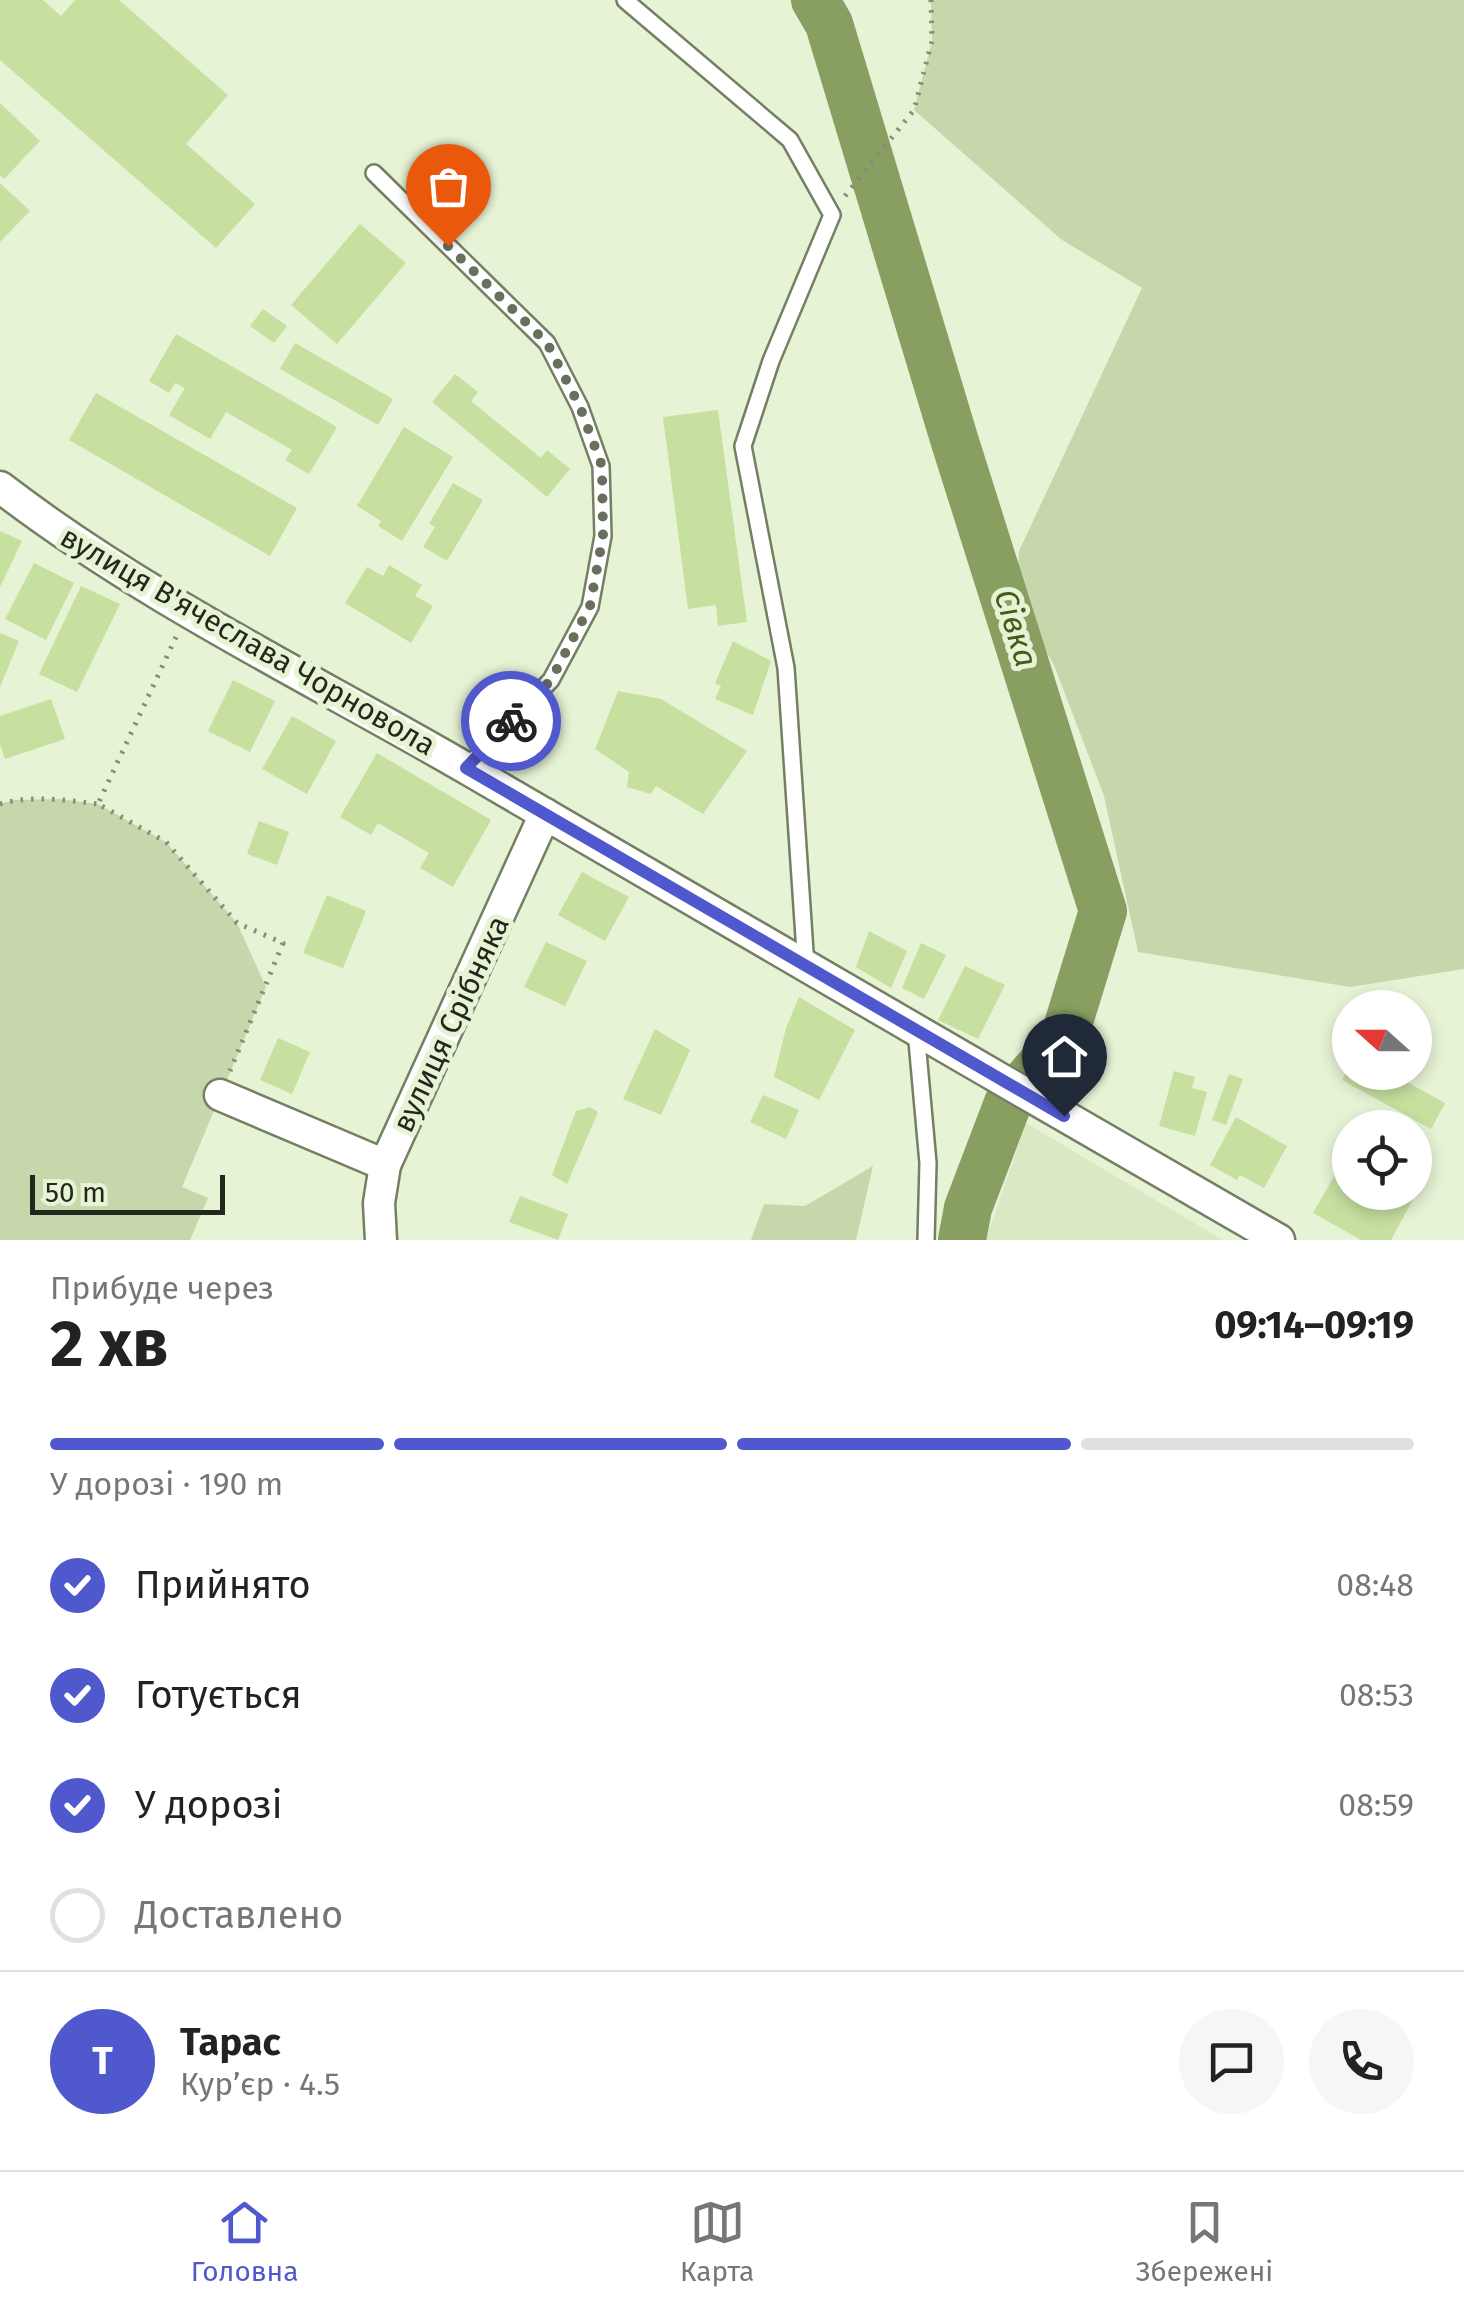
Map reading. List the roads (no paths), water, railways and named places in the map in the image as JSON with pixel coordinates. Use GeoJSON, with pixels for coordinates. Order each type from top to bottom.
{"type":"FeatureCollection","features":[{"type":"Feature","properties":{"kind":"street","name":"вулиця В'ячеслава Чорновола"},"geometry":{"type":"LineString","coordinates":[[0,487],[54,528],[187,611],[466,768],[1280,1240]]}},
{"type":"Feature","properties":{"kind":"street","name":"вулиця Срібняка"},"geometry":{"type":"LineString","coordinates":[[380,1240],[379,1203],[386,1165],[544,814]]}},
{"type":"Feature","properties":{"kind":"street"},"geometry":{"type":"LineString","coordinates":[[220,1095],[386,1165]]}},
{"type":"Feature","properties":{"kind":"lane"},"geometry":{"type":"LineString","coordinates":[[625,0],[790,140],[832,215],[771,361],[744,446],[786,668],[806,966]]}},
{"type":"Feature","properties":{"kind":"lane"},"geometry":{"type":"LineString","coordinates":[[374,173],[547,343],[580,407],[602,466],[603,536],[590,606],[551,680],[466,768]]}},
{"type":"Feature","properties":{"kind":"lane"},"geometry":{"type":"LineString","coordinates":[[916,1030],[928,1163],[926,1240]]}},
{"type":"Feature","properties":{"kind":"waterway","name":"Сівка"},"geometry":{"type":"LineString","coordinates":[[815,0],[829,24],[1103,911],[1064,1038],[1008,1103],[968,1208],[962,1240]]}}]}
